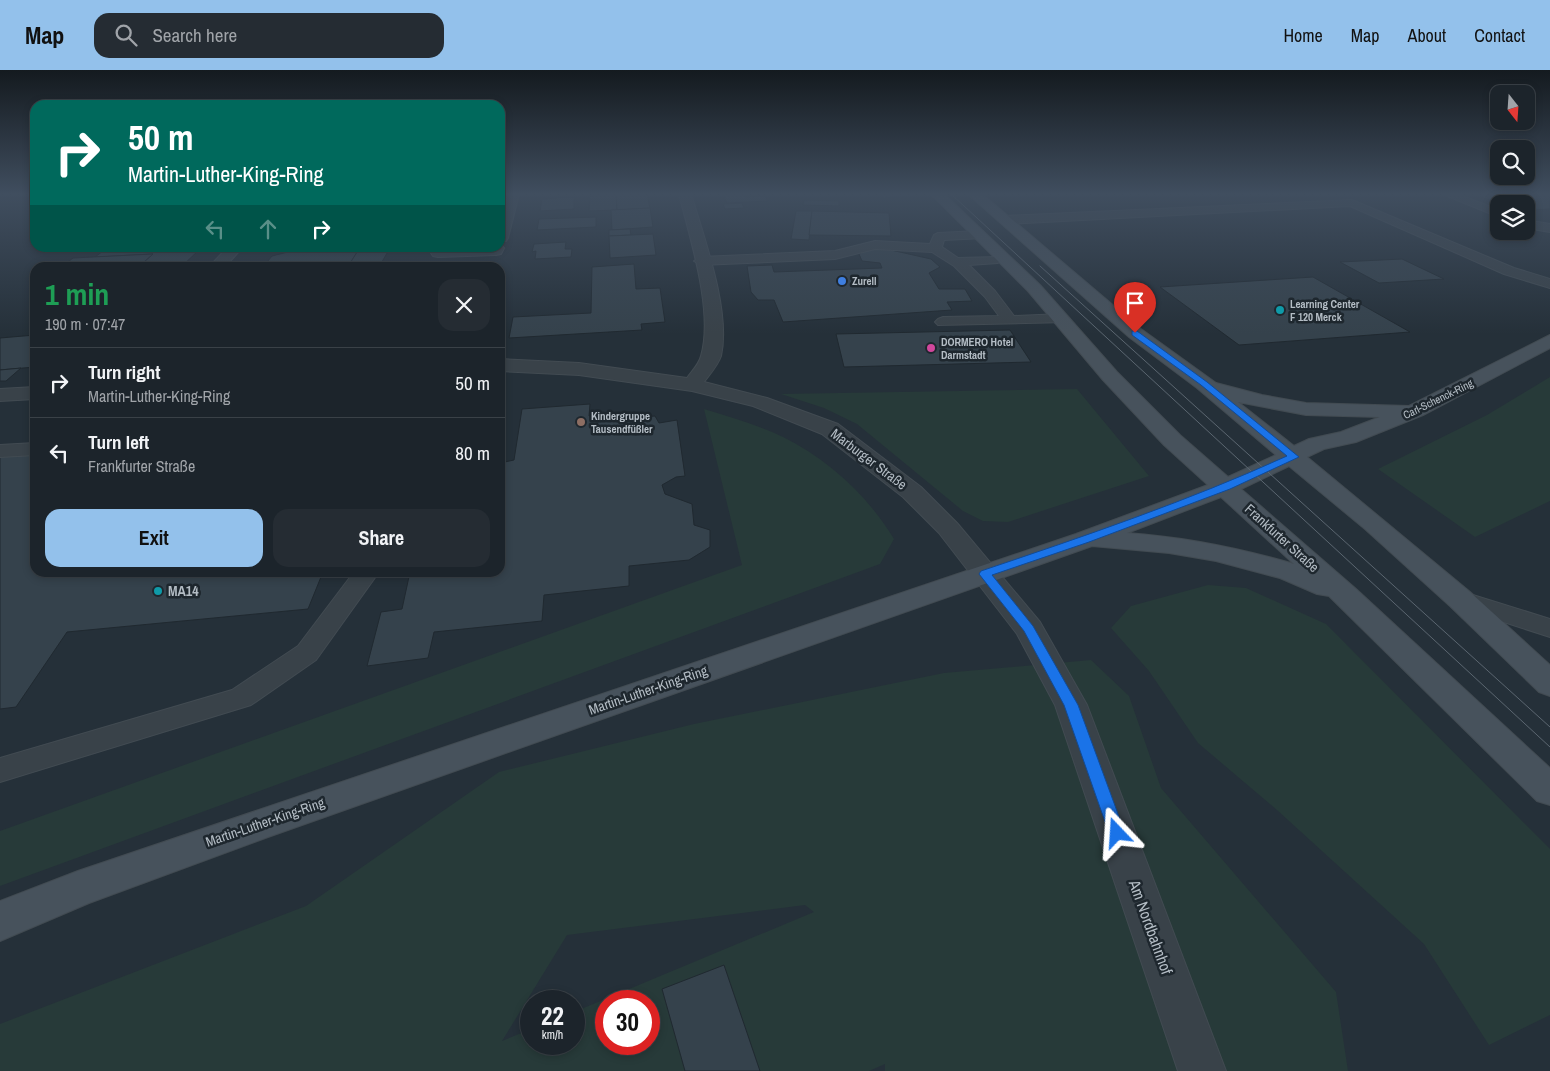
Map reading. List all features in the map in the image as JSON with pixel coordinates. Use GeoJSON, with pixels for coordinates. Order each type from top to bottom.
{"type":"FeatureCollection","features":[{"type":"Feature","properties":{"kind":"main road","name":"Frankfurter Straße"},"geometry":{"type":"LineString","coordinates":[[985,241],[1034,288],[1110,376],[1172,440],[1346,596],[1550,790]]}},
{"type":"Feature","properties":{"kind":"main road"},"geometry":{"type":"LineString","coordinates":[[1028,241],[1135,333],[1204,384],[1294,457],[1460,599],[1550,684]]}},
{"type":"Feature","properties":{"kind":"main road","name":"Carl-Schenck-Ring"},"geometry":{"type":"LineString","coordinates":[[1294,457],[1317,444],[1348,436],[1416,411],[1550,341]]}},
{"type":"Feature","properties":{"kind":"main road"},"geometry":{"type":"LineString","coordinates":[[1204,384],[1245,398],[1304,409],[1416,411]]}},
{"type":"Feature","properties":{"kind":"main road","name":"Martin-Luther-King-Ring"},"geometry":{"type":"LineString","coordinates":[[0,921],[78,889],[248,828],[1085,540],[1226,487],[1294,457]]}},
{"type":"Feature","properties":{"kind":"main road"},"geometry":{"type":"LineString","coordinates":[[1085,540],[1156,542],[1219,554],[1285,570],[1346,596]]}},
{"type":"Feature","properties":{"kind":"street"},"geometry":{"type":"LineString","coordinates":[[692,385],[711,357],[714,327],[696,241]]}},
{"type":"Feature","properties":{"kind":"street"},"geometry":{"type":"LineString","coordinates":[[221,262],[231,252]]}},
{"type":"Feature","properties":{"kind":"street"},"geometry":{"type":"LineString","coordinates":[[439,252],[457,252]]}},
{"type":"Feature","properties":{"kind":"street","name":"Marburger Straße"},"geometry":{"type":"LineString","coordinates":[[505,367],[578,370],[692,385],[760,402],[830,429],[877,463],[912,492],[948,528],[985,574]]}},
{"type":"Feature","properties":{"kind":"street"},"geometry":{"type":"LineString","coordinates":[[0,395],[30,393]]}},
{"type":"Feature","properties":{"kind":"street","name":"Am Nordbahnhof"},"geometry":{"type":"LineString","coordinates":[[985,574],[1029,629],[1071,705],[1202,1071]]}},
{"type":"Feature","properties":{"kind":"lane"},"geometry":{"type":"LineString","coordinates":[[935,248],[937,241]]}},
{"type":"Feature","properties":{"kind":"lane"},"geometry":{"type":"LineString","coordinates":[[1439,241],[1509,271],[1550,284]]}},
{"type":"Feature","properties":{"kind":"lane"},"geometry":{"type":"LineString","coordinates":[[701,261],[836,255],[876,245],[935,248],[951,260],[958,262],[993,260]]}},
{"type":"Feature","properties":{"kind":"lane"},"geometry":{"type":"LineString","coordinates":[[958,262],[990,294],[1010,320]]}},
{"type":"Feature","properties":{"kind":"lane"},"geometry":{"type":"LineString","coordinates":[[943,322],[1062,319]]}},
{"type":"Feature","properties":{"kind":"lane"},"geometry":{"type":"LineString","coordinates":[[0,451],[30,448]]}},
{"type":"Feature","properties":{"kind":"lane"},"geometry":{"type":"LineString","coordinates":[[0,770],[241,698],[307,652],[363,577]]}},
{"type":"Feature","properties":{"kind":"lane"},"geometry":{"type":"LineString","coordinates":[[1460,599],[1550,628]]}},
{"type":"Feature","properties":{"kind":"green space"},"geometry":{"type":"Polygon","coordinates":[[[1550,377],[1550,501],[1475,537],[1378,469],[1487,415],[1550,377]]]}},
{"type":"Feature","properties":{"kind":"green space"},"geometry":{"type":"Polygon","coordinates":[[[1077,389],[1149,476],[1008,522],[983,521],[963,511],[857,424],[824,408],[781,394],[1077,389]]]}},
{"type":"Feature","properties":{"kind":"green space"},"geometry":{"type":"Polygon","coordinates":[[[704,409],[754,425],[783,437],[816,456],[846,480],[872,508],[894,539],[880,564],[0,886],[0,831],[742,565],[704,409]]]}},
{"type":"Feature","properties":{"kind":"green space"},"geometry":{"type":"Polygon","coordinates":[[[1208,585],[1246,588],[1326,624],[1550,849],[1550,1015],[1489,1045],[1424,944],[1277,810],[1198,743],[1149,671],[1111,628],[1131,606],[1208,585]]]}},
{"type":"Feature","properties":{"kind":"green space"},"geometry":{"type":"Polygon","coordinates":[[[1091,660],[1129,696],[1161,788],[1336,992],[1348,1071],[885,1071],[885,1064],[869,1071],[0,1071],[0,1024],[306,906],[499,772],[694,724],[944,673],[1091,660]],[[805,905],[567,935],[533,990],[520,990],[520,1012],[502,1041],[520,1034],[520,1055],[585,1055],[585,1007],[595,1003],[595,1055],[660,1055],[660,990],[627,990],[814,912],[805,905]]]}},
{"type":"Feature","properties":{"kind":"building"},"geometry":{"type":"Polygon","coordinates":[[[609,241],[654,241],[656,255],[610,258],[609,241]]]}},
{"type":"Feature","properties":{"kind":"building"},"geometry":{"type":"Polygon","coordinates":[[[566,242],[565,249],[572,249],[571,257],[535,259],[536,251],[532,252],[534,244],[566,242]]]}},
{"type":"Feature","properties":{"kind":"building","name":"Zurell"},"geometry":{"type":"Polygon","coordinates":[[[882,248],[931,259],[940,267],[929,273],[939,289],[965,289],[972,301],[947,302],[952,310],[783,322],[774,300],[758,300],[751,292],[747,266],[772,265],[774,272],[882,268],[880,263],[862,261],[859,254],[866,250],[882,248]]]}},
{"type":"Feature","properties":{"kind":"building"},"geometry":{"type":"Polygon","coordinates":[[[102,252],[197,252],[186,262],[144,262],[153,254],[95,257],[102,252]]]}},
{"type":"Feature","properties":{"kind":"building"},"geometry":{"type":"Polygon","coordinates":[[[288,252],[357,252],[351,262],[267,262],[272,256],[288,252]]]}},
{"type":"Feature","properties":{"kind":"building"},"geometry":{"type":"Polygon","coordinates":[[[357,252],[388,252],[382,262],[351,262],[357,252]]]}},
{"type":"Feature","properties":{"kind":"building"},"geometry":{"type":"Polygon","coordinates":[[[153,254],[144,262],[68,262],[73,258],[153,254]]]}},
{"type":"Feature","properties":{"kind":"building"},"geometry":{"type":"Polygon","coordinates":[[[1402,259],[1444,279],[1379,283],[1340,262],[1402,259]]]}},
{"type":"Feature","properties":{"kind":"building"},"geometry":{"type":"Polygon","coordinates":[[[634,264],[636,289],[660,288],[665,322],[641,324],[642,330],[509,338],[513,317],[591,313],[592,267],[634,264]]]}},
{"type":"Feature","properties":{"kind":"building","name":"Learning Center F 120 Merck"},"geometry":{"type":"Polygon","coordinates":[[[1313,277],[1410,332],[1239,345],[1160,287],[1313,277]]]}},
{"type":"Feature","properties":{"kind":"building","name":"DORMERO Hotel Darmstadt"},"geometry":{"type":"Polygon","coordinates":[[[1010,330],[1031,362],[844,367],[836,334],[1010,330]]]}},
{"type":"Feature","properties":{"kind":"building"},"geometry":{"type":"Polygon","coordinates":[[[30,335],[30,367],[0,370],[0,338],[30,335]]]}},
{"type":"Feature","properties":{"kind":"building"},"geometry":{"type":"Polygon","coordinates":[[[21,368],[6,381],[0,381],[0,370],[21,368]]]}},
{"type":"Feature","properties":{"kind":"building"},"geometry":{"type":"Polygon","coordinates":[[[590,404],[589,416],[617,414],[619,419],[655,416],[659,423],[677,420],[685,476],[676,477],[662,485],[665,494],[692,504],[694,525],[710,530],[710,547],[689,560],[629,566],[629,586],[544,595],[542,621],[434,632],[428,658],[367,666],[381,612],[402,609],[409,577],[505,577],[505,462],[514,460],[522,409],[590,404]]]}},
{"type":"Feature","properties":{"kind":"building","name":"MA14"},"geometry":{"type":"Polygon","coordinates":[[[30,453],[30,577],[321,577],[308,609],[67,632],[16,707],[0,709],[0,455],[30,453]]]}},
{"type":"Feature","properties":{"kind":"building"},"geometry":{"type":"Polygon","coordinates":[[[724,965],[760,1071],[685,1071],[662,989],[724,965]]]}},
{"type":"Feature","properties":{"kind":"tram line"},"geometry":{"type":"LineString","coordinates":[[1002,241],[1550,747]]}},
{"type":"Feature","properties":{"kind":"tram line"},"geometry":{"type":"LineString","coordinates":[[1040,266],[1550,727]]}},
{"type":"Feature","properties":{"kind":"place","name":"Zurell"},"geometry":{"type":"Point","coordinates":[842,281]}},
{"type":"Feature","properties":{"kind":"place","name":"Learning Center F 120 Merck"},"geometry":{"type":"Point","coordinates":[1280,310]}},
{"type":"Feature","properties":{"kind":"place","name":"DORMERO Hotel Darmstadt"},"geometry":{"type":"Point","coordinates":[931,348]}},
{"type":"Feature","properties":{"kind":"place","name":"Kindergruppe Tausendfüßler"},"geometry":{"type":"Point","coordinates":[581,422]}},
{"type":"Feature","properties":{"kind":"place","name":"MA14"},"geometry":{"type":"Point","coordinates":[158,591]}},
{"type":"Feature","properties":{"kind":"route"},"geometry":{"type":"LineString","coordinates":[[1117,833],[1071,705],[1029,629],[985,574],[1085,540],[1226,487],[1294,457],[1204,384],[1135,333]]}}]}
